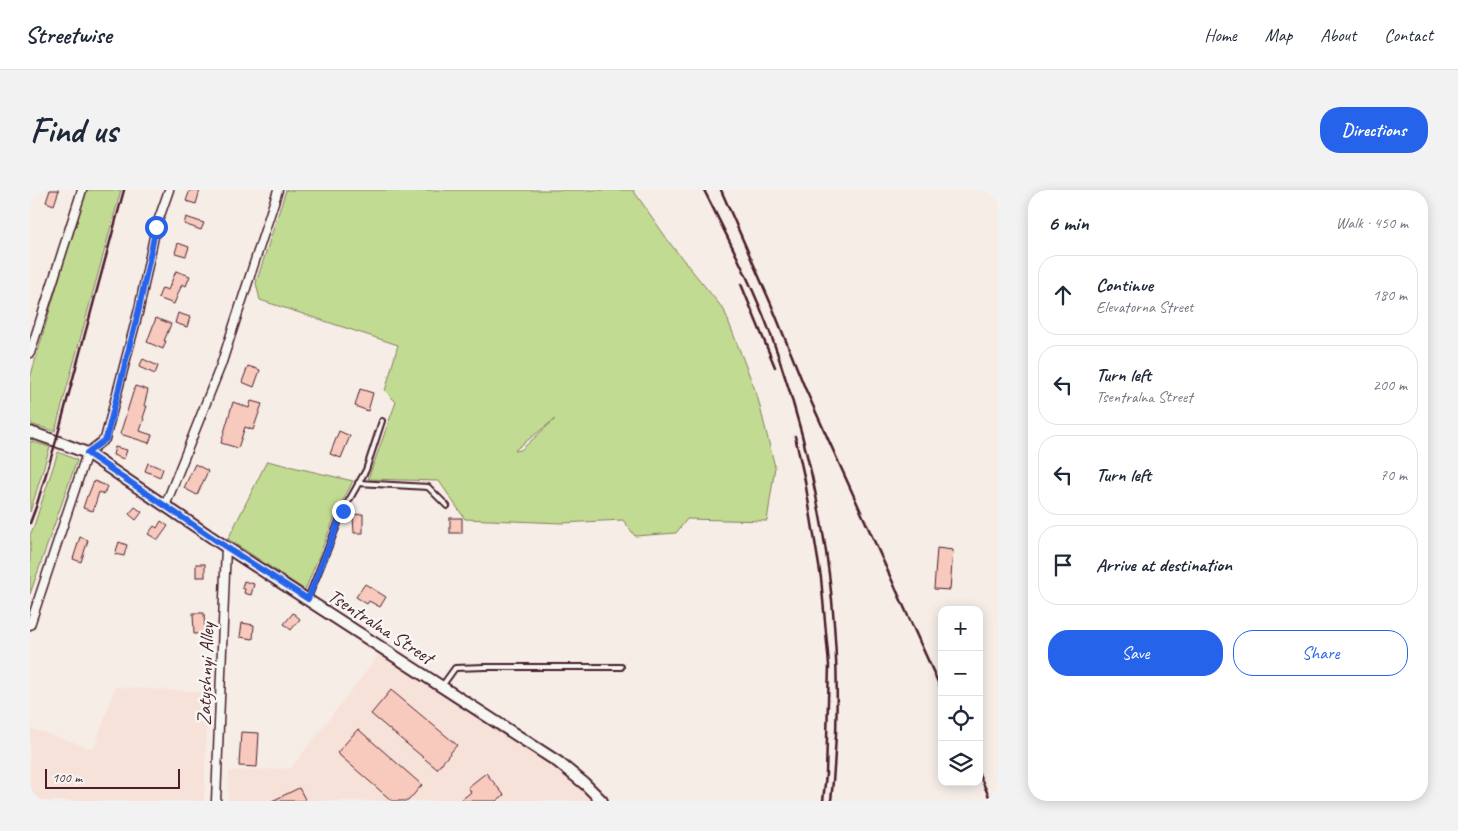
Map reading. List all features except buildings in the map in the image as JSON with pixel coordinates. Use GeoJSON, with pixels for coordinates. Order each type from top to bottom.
{"type":"FeatureCollection","features":[{"type":"Feature","properties":{"kind":"main road","name":"Tsentralna Street"},"geometry":{"type":"LineString","coordinates":[[30,432],[87,453],[226,547],[558,762],[602,801]]}},
{"type":"Feature","properties":{"kind":"street"},"geometry":{"type":"LineString","coordinates":[[30,353],[82,190]]}},
{"type":"Feature","properties":{"kind":"street"},"geometry":{"type":"LineString","coordinates":[[30,625],[87,453],[106,439],[139,309],[156,227],[169,190]]}},
{"type":"Feature","properties":{"kind":"street"},"geometry":{"type":"LineString","coordinates":[[165,506],[221,366],[278,190]]}},
{"type":"Feature","properties":{"kind":"street","name":"Zatyshnyi Alley"},"geometry":{"type":"LineString","coordinates":[[216,801],[226,547]]}},
{"type":"Feature","properties":{"kind":"lane"},"geometry":{"type":"LineString","coordinates":[[308,599],[343,511],[366,470],[382,421]]}},
{"type":"Feature","properties":{"kind":"lane"},"geometry":{"type":"LineString","coordinates":[[358,484],[428,487],[447,506]]}},
{"type":"Feature","properties":{"kind":"lane"},"geometry":{"type":"LineString","coordinates":[[442,686],[455,668],[621,668]]}},
{"type":"Feature","properties":{"kind":"shaded area"},"geometry":{"type":"Polygon","coordinates":[[[381,652],[574,781],[592,801],[228,801],[229,771],[291,768],[381,652]]]}},
{"type":"Feature","properties":{"kind":"shaded area"},"geometry":{"type":"Polygon","coordinates":[[[115,687],[208,692],[204,801],[30,801],[30,728],[94,749],[115,687]]]}},
{"type":"Feature","properties":{"kind":"green space"},"geometry":{"type":"Polygon","coordinates":[[[85,190],[121,190],[55,431],[33,425],[30,421],[30,378],[85,190]]]}},
{"type":"Feature","properties":{"kind":"green space"},"geometry":{"type":"Polygon","coordinates":[[[286,190],[633,190],[672,246],[724,310],[757,395],[775,467],[767,521],[687,519],[676,533],[635,536],[623,520],[561,523],[465,519],[439,481],[368,479],[396,402],[385,391],[398,345],[260,300],[256,283],[286,190]],[[555,419],[515,451],[521,450],[555,419]]]}},
{"type":"Feature","properties":{"kind":"green space"},"geometry":{"type":"Polygon","coordinates":[[[30,441],[50,447],[30,512],[30,441]]]}},
{"type":"Feature","properties":{"kind":"green space"},"geometry":{"type":"Polygon","coordinates":[[[58,452],[77,460],[30,594],[30,535],[58,452]]]}},
{"type":"Feature","properties":{"kind":"green space"},"geometry":{"type":"Polygon","coordinates":[[[267,461],[353,481],[336,514],[305,590],[228,539],[267,461]]]}},
{"type":"Feature","properties":{"kind":"railway"},"geometry":{"type":"LineString","coordinates":[[30,523],[56,441],[124,190]]}},
{"type":"Feature","properties":{"kind":"railway"},"geometry":{"type":"LineString","coordinates":[[704,190],[734,249],[769,331],[794,406],[809,462],[829,574],[834,630],[837,687],[836,744],[831,801]]}},
{"type":"Feature","properties":{"kind":"railway"},"geometry":{"type":"LineString","coordinates":[[721,190],[771,304],[805,388],[938,682]]}},
{"type":"Feature","properties":{"kind":"railway"},"geometry":{"type":"LineString","coordinates":[[741,284],[775,367]]}},
{"type":"Feature","properties":{"kind":"railway"},"geometry":{"type":"LineString","coordinates":[[795,436],[805,481],[821,578],[829,665],[826,774],[823,801]]}},
{"type":"Feature","properties":{"kind":"railway"},"geometry":{"type":"LineString","coordinates":[[983,783],[991,801]]}},
{"type":"Feature","properties":{"kind":"route"},"geometry":{"type":"LineString","coordinates":[[156,227],[139,309],[106,439],[87,453],[226,547],[308,599],[343,511]]}}]}
